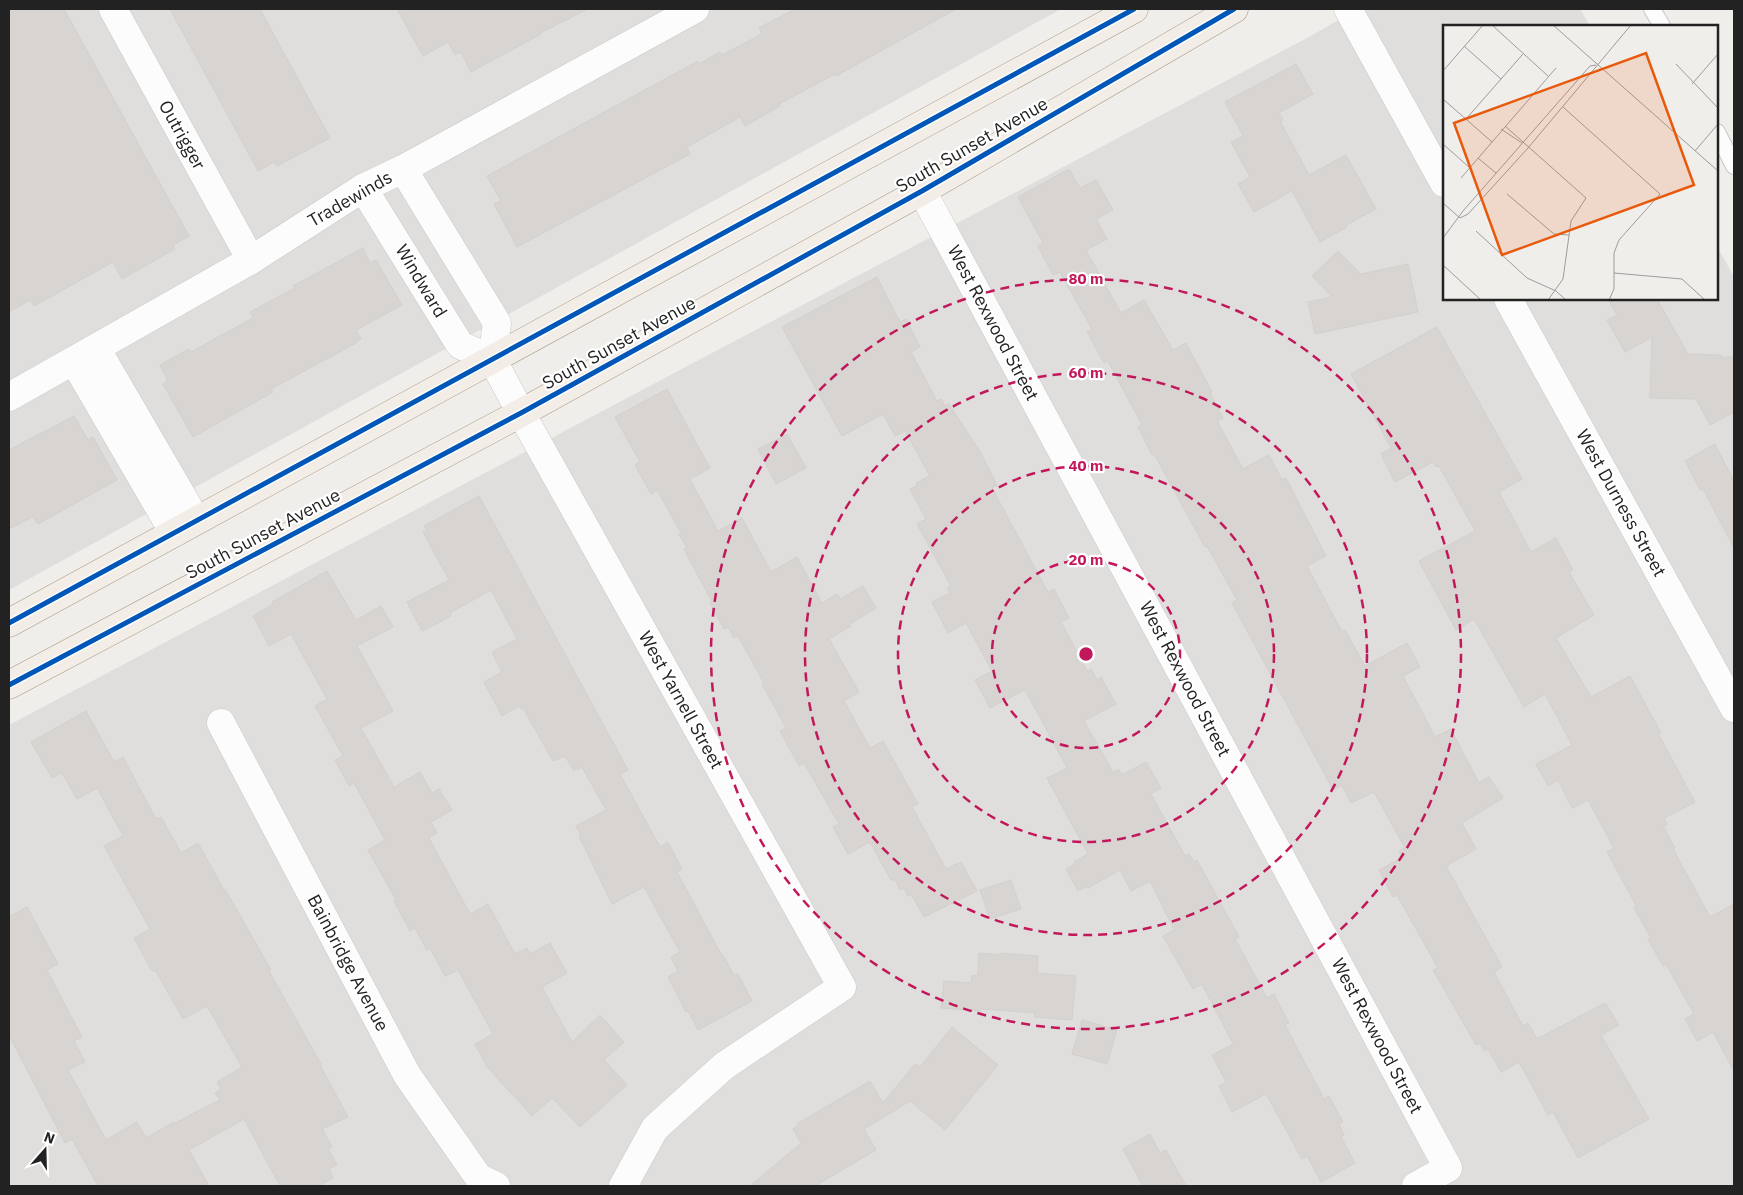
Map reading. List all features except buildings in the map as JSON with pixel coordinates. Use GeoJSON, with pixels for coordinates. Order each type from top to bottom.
{"type":"FeatureCollection","features":[{"type":"Feature","properties":{"kind":"main road"},"geometry":{"type":"LineString","coordinates":[[9,623],[1134,9]]}},
{"type":"Feature","properties":{"kind":"main road","name":"South Sunset Avenue"},"geometry":{"type":"LineString","coordinates":[[9,685],[521,413],[922,191],[1234,9]]}},
{"type":"Feature","properties":{"kind":"street","name":"Outrigger"},"geometry":{"type":"LineString","coordinates":[[113,9],[251,260]]}},
{"type":"Feature","properties":{"kind":"street","name":"Tradewinds"},"geometry":{"type":"LineString","coordinates":[[9,397],[251,260],[363,188],[403,169],[694,9]]}},
{"type":"Feature","properties":{"kind":"street"},"geometry":{"type":"LineString","coordinates":[[1348,9],[1443,181]]}},
{"type":"Feature","properties":{"kind":"street"},"geometry":{"type":"LineString","coordinates":[[403,169],[498,323],[492,359],[521,413]]}},
{"type":"Feature","properties":{"kind":"street","name":"Windward"},"geometry":{"type":"LineString","coordinates":[[363,188],[460,345],[492,359]]}},
{"type":"Feature","properties":{"kind":"street","name":"West Rexwood Street"},"geometry":{"type":"LineString","coordinates":[[922,191],[1448,1168],[1416,1186]]}},
{"type":"Feature","properties":{"kind":"street","name":"West Durness Street"},"geometry":{"type":"LineString","coordinates":[[1509,300],[1734,708]]}},
{"type":"Feature","properties":{"kind":"street"},"geometry":{"type":"LineString","coordinates":[[85,354],[185,526]]}},
{"type":"Feature","properties":{"kind":"street","name":"West Yarnell Street"},"geometry":{"type":"LineString","coordinates":[[521,413],[842,988],[724,1066],[655,1128],[623,1186]]}},
{"type":"Feature","properties":{"kind":"street","name":"Bainbridge Avenue"},"geometry":{"type":"LineString","coordinates":[[221,723],[407,1075],[479,1178],[496,1186]]}},
{"type":"Feature","properties":{"kind":"lane"},"geometry":{"type":"LineString","coordinates":[[1652,9],[1661,25]]}},
{"type":"Feature","properties":{"kind":"lane"},"geometry":{"type":"LineString","coordinates":[[1718,134],[1734,166]]}},
{"type":"Feature","properties":{"kind":"shaded area"},"geometry":{"type":"Polygon","coordinates":[[[9,9],[1061,9],[9,590],[9,9]]]}},
{"type":"Feature","properties":{"kind":"shaded area"},"geometry":{"type":"Polygon","coordinates":[[[1358,9],[1580,9],[1589,25],[1443,25],[1443,300],[1718,300],[1718,248],[1734,277],[1734,1186],[9,1186],[9,725],[1307,38],[1358,9]]]}},
{"type":"Feature","properties":{"kind":"cycle path"},"geometry":{"type":"LineString","coordinates":[[9,623],[1134,9]]}},
{"type":"Feature","properties":{"kind":"cycle path"},"geometry":{"type":"LineString","coordinates":[[9,685],[521,413],[922,191],[1234,9]]}}]}
